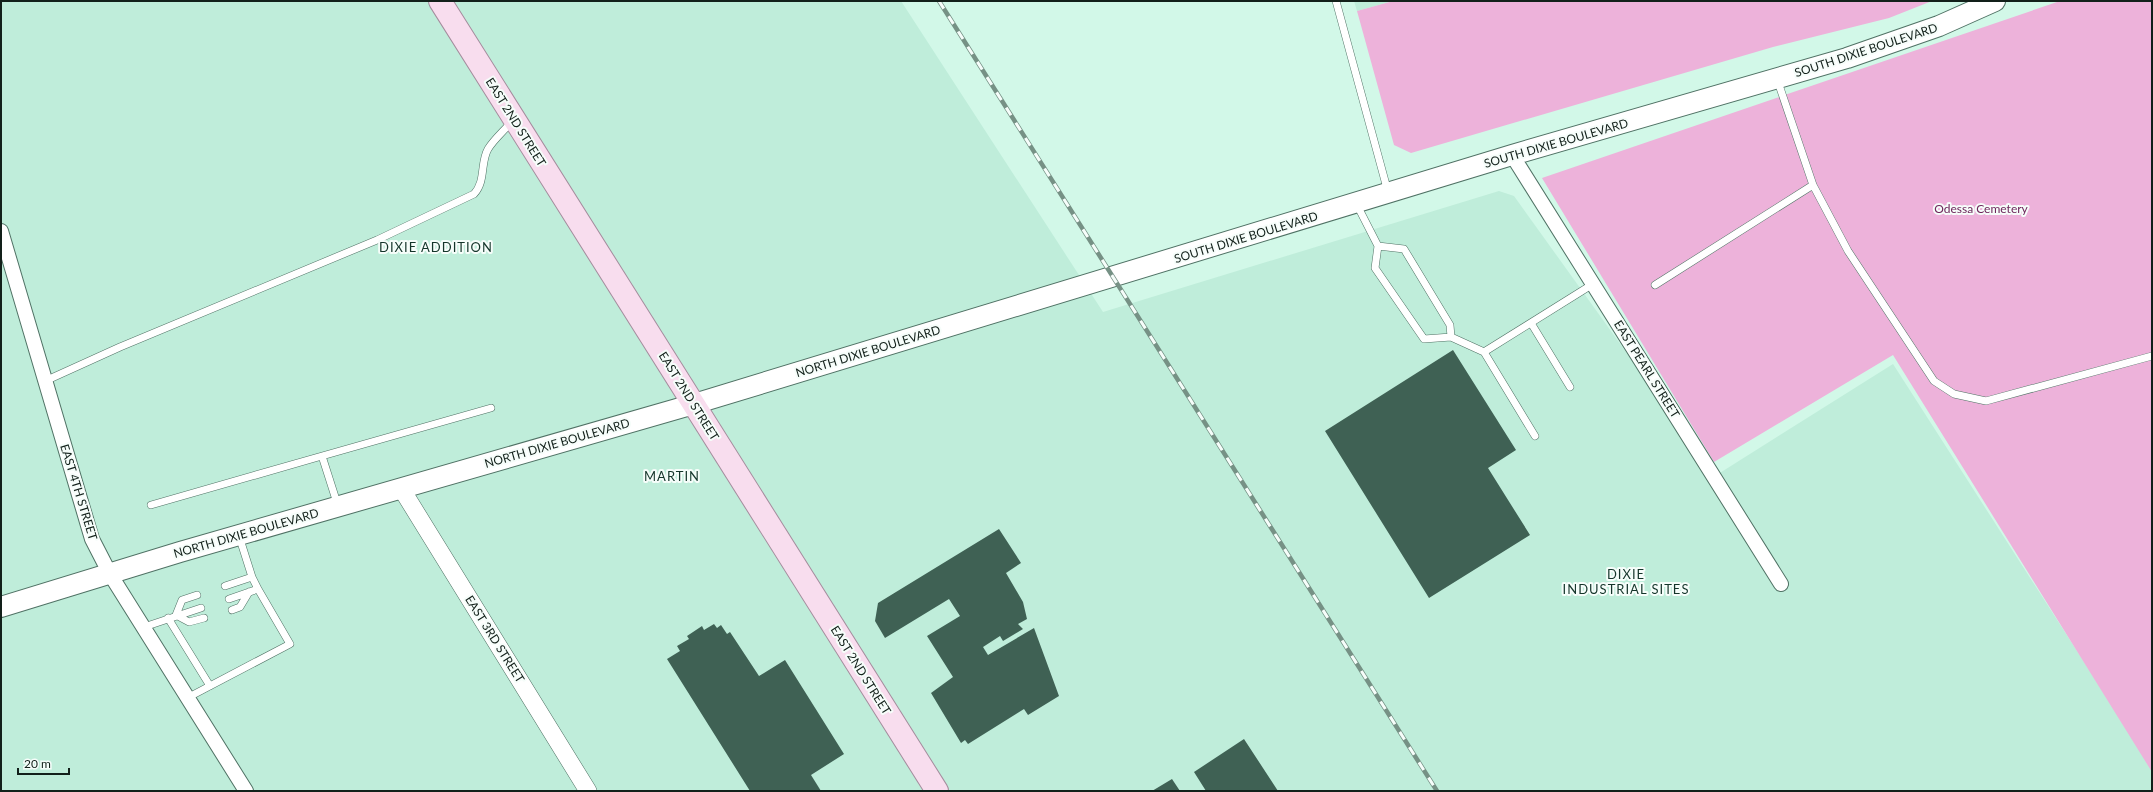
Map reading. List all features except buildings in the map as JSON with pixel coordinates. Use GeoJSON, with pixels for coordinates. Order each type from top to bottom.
{"type":"FeatureCollection","features":[{"type":"Feature","properties":{"kind":"main road","name":"EAST 2ND STREET"},"geometry":{"type":"LineString","coordinates":[[440,1],[937,791]]}},
{"type":"Feature","properties":{"kind":"main road","name":"SOUTH DIXIE BOULEVARD"},"geometry":{"type":"LineString","coordinates":[[1113,277],[1512,155],[1776,79],[1901,41],[1995,1]]}},
{"type":"Feature","properties":{"kind":"main road","name":"NORTH DIXIE BOULEVARD"},"geometry":{"type":"LineString","coordinates":[[1,607],[238,535],[694,404],[1113,277]]}},
{"type":"Feature","properties":{"kind":"street","name":"EAST PEARL STREET"},"geometry":{"type":"LineString","coordinates":[[1512,155],[1781,584]]}},
{"type":"Feature","properties":{"kind":"street","name":"EAST 4TH STREET"},"geometry":{"type":"LineString","coordinates":[[1,231],[92,539],[110,574],[246,791]]}},
{"type":"Feature","properties":{"kind":"street","name":"EAST 3RD STREET"},"geometry":{"type":"LineString","coordinates":[[401,488],[584,789]]}},
{"type":"Feature","properties":{"kind":"lane"},"geometry":{"type":"LineString","coordinates":[[1336,1],[1389,193]]}},
{"type":"Feature","properties":{"kind":"lane"},"geometry":{"type":"LineString","coordinates":[[1776,79],[1813,185],[1848,252],[1934,381],[1954,394],[1986,401],[2152,356]]}},
{"type":"Feature","properties":{"kind":"lane"},"geometry":{"type":"LineString","coordinates":[[45,381],[120,347],[377,240],[474,194],[478,190],[482,179],[487,150],[514,119]]}},
{"type":"Feature","properties":{"kind":"lane"},"geometry":{"type":"LineString","coordinates":[[1655,286],[1813,185]]}},
{"type":"Feature","properties":{"kind":"lane"},"geometry":{"type":"LineString","coordinates":[[1356,203],[1378,246],[1375,268],[1424,339],[1451,337],[1484,352],[1535,436]]}},
{"type":"Feature","properties":{"kind":"lane"},"geometry":{"type":"LineString","coordinates":[[1378,246],[1404,248],[1450,325],[1451,337]]}},
{"type":"Feature","properties":{"kind":"lane"},"geometry":{"type":"LineString","coordinates":[[1484,352],[1593,284]]}},
{"type":"Feature","properties":{"kind":"lane"},"geometry":{"type":"LineString","coordinates":[[1530,323],[1570,387]]}},
{"type":"Feature","properties":{"kind":"lane"},"geometry":{"type":"LineString","coordinates":[[151,505],[491,408]]}},
{"type":"Feature","properties":{"kind":"lane"},"geometry":{"type":"LineString","coordinates":[[322,456],[338,506]]}},
{"type":"Feature","properties":{"kind":"lane"},"geometry":{"type":"LineString","coordinates":[[188,698],[290,644],[252,577],[238,535]]}},
{"type":"Feature","properties":{"kind":"lane"},"geometry":{"type":"LineString","coordinates":[[225,586],[252,577]]}},
{"type":"Feature","properties":{"kind":"lane"},"geometry":{"type":"LineString","coordinates":[[228,599],[258,589]]}},
{"type":"Feature","properties":{"kind":"lane"},"geometry":{"type":"LineString","coordinates":[[232,610],[240,607],[249,592]]}},
{"type":"Feature","properties":{"kind":"lane"},"geometry":{"type":"LineString","coordinates":[[176,615],[182,600],[197,595]]}},
{"type":"Feature","properties":{"kind":"lane"},"geometry":{"type":"LineString","coordinates":[[144,627],[176,615],[201,608]]}},
{"type":"Feature","properties":{"kind":"lane"},"geometry":{"type":"LineString","coordinates":[[176,615],[189,622],[204,618]]}},
{"type":"Feature","properties":{"kind":"lane"},"geometry":{"type":"LineString","coordinates":[[168,618],[210,686]]}},
{"type":"Feature","properties":{"kind":"shaded area"},"geometry":{"type":"Polygon","coordinates":[[[1,1],[901,1],[1103,312],[1499,191],[1514,196],[1715,476],[1893,364],[2152,768],[2152,791],[1,791],[1,1]]]}},
{"type":"Feature","properties":{"kind":"shaded area"},"geometry":{"type":"Polygon","coordinates":[[[1354,1],[1393,1],[1357,11],[1354,1]]]}},
{"type":"Feature","properties":{"kind":"green space"},"geometry":{"type":"Polygon","coordinates":[[[1393,1],[1932,1],[1889,18],[1773,47],[1411,153],[1394,145],[1357,11],[1393,1]]]}},
{"type":"Feature","properties":{"kind":"green space","name":"Odessa Cemetery"},"geometry":{"type":"Polygon","coordinates":[[[2060,1],[2152,1],[2152,772],[1893,355],[1714,462],[1542,178],[2060,1]]]}},
{"type":"Feature","properties":{"kind":"railway"},"geometry":{"type":"LineString","coordinates":[[939,1],[1437,791]]}},
{"type":"Feature","properties":{"kind":"district","name":"DIXIE ADDITION"},"geometry":{"type":"Point","coordinates":[436,247]}},
{"type":"Feature","properties":{"kind":"district","name":"MARTIN"},"geometry":{"type":"Point","coordinates":[672,476]}},
{"type":"Feature","properties":{"kind":"district","name":"DIXIE INDUSTRIAL SITES"},"geometry":{"type":"Point","coordinates":[1626,582]}}]}
